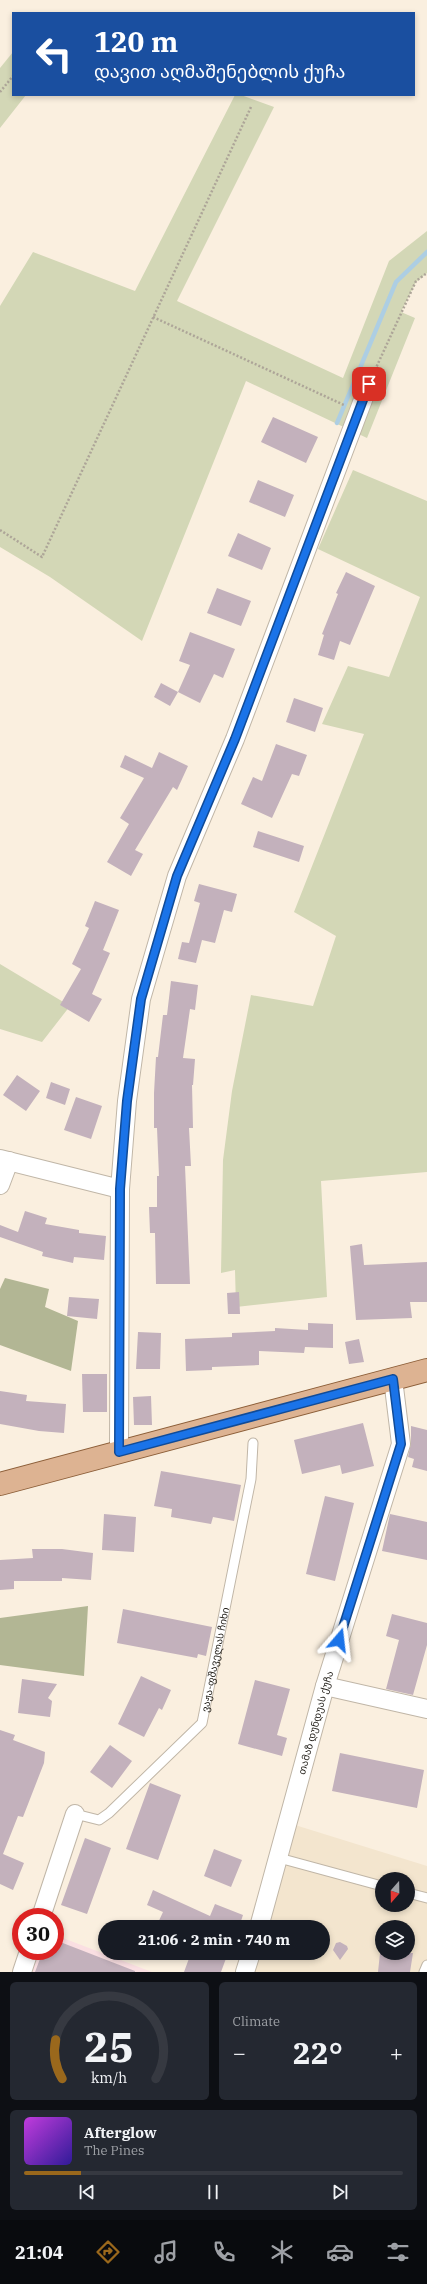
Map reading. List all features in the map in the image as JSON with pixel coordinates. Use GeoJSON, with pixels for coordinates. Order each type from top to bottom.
{"type":"FeatureCollection","features":[{"type":"Feature","properties":{"kind":"main road"},"geometry":{"type":"LineString","coordinates":[[0,1484],[427,1370]]}},
{"type":"Feature","properties":{"kind":"street"},"geometry":{"type":"LineString","coordinates":[[119,1452],[120,1189],[127,1101],[141,999],[177,876],[235,739],[369,384]]}},
{"type":"Feature","properties":{"kind":"street"},"geometry":{"type":"LineString","coordinates":[[0,1185],[4,1160],[120,1189]]}},
{"type":"Feature","properties":{"kind":"street","name":"თამაზ დუნდუას ქუჩა"},"geometry":{"type":"LineString","coordinates":[[261,1920],[325,1686],[401,1444],[393,1379]]}},
{"type":"Feature","properties":{"kind":"street"},"geometry":{"type":"LineString","coordinates":[[325,1686],[427,1709]]}},
{"type":"Feature","properties":{"kind":"street","name":"ვაჟა-ფშაველას ჩიხი"},"geometry":{"type":"LineString","coordinates":[[43,1908],[75,1814]]}},
{"type":"Feature","properties":{"kind":"street"},"geometry":{"type":"LineString","coordinates":[[22,1972],[26,1960]]}},
{"type":"Feature","properties":{"kind":"street"},"geometry":{"type":"LineString","coordinates":[[245,1972],[249,1960]]}},
{"type":"Feature","properties":{"kind":"lane","name":"ვაჟა-ფშაველას ჩიხი"},"geometry":{"type":"LineString","coordinates":[[75,1814],[99,1820],[109,1813],[202,1723],[251,1479],[253,1443]]}},
{"type":"Feature","properties":{"kind":"lane"},"geometry":{"type":"LineString","coordinates":[[279,1858],[375,1884]]}},
{"type":"Feature","properties":{"kind":"lane"},"geometry":{"type":"LineString","coordinates":[[415,1895],[427,1898]]}},
{"type":"Feature","properties":{"kind":"lane"},"geometry":{"type":"LineString","coordinates":[[424,1972],[427,1965]]}},
{"type":"Feature","properties":{"kind":"path"},"geometry":{"type":"LineString","coordinates":[[0,92],[12,77]]}},
{"type":"Feature","properties":{"kind":"path"},"geometry":{"type":"LineString","coordinates":[[0,530],[42,557],[251,107]]}},
{"type":"Feature","properties":{"kind":"path"},"geometry":{"type":"LineString","coordinates":[[369,384],[416,282],[427,273]]}},
{"type":"Feature","properties":{"kind":"path"},"geometry":{"type":"LineString","coordinates":[[153,317],[338,402]]}},
{"type":"Feature","properties":{"kind":"shaded area"},"geometry":{"type":"Polygon","coordinates":[[[295,1825],[427,1866],[427,1972],[253,1972],[257,1960],[330,1960],[330,1920],[269,1920],[288,1858],[295,1825]]]}},
{"type":"Feature","properties":{"kind":"shaded area"},"geometry":{"type":"Polygon","coordinates":[[[64,1938],[98,1951],[98,1960],[121,1960],[152,1972],[31,1972],[36,1960],[64,1960],[64,1938]]]}},
{"type":"Feature","properties":{"kind":"green space"},"geometry":{"type":"Polygon","coordinates":[[[12,53],[12,96],[25,96],[0,128],[0,68],[12,53]]]}},
{"type":"Feature","properties":{"kind":"green space"},"geometry":{"type":"Polygon","coordinates":[[[234,96],[244,96],[274,107],[177,301],[343,378],[389,261],[427,231],[427,273],[416,282],[401,312],[415,318],[367,438],[246,381],[142,641],[50,577],[0,547],[0,306],[33,252],[135,291],[234,96]]]}},
{"type":"Feature","properties":{"kind":"green space"},"geometry":{"type":"Polygon","coordinates":[[[353,470],[427,501],[427,1172],[321,1181],[327,1297],[236,1307],[235,1270],[221,1273],[223,1160],[232,1091],[251,995],[313,1006],[336,936],[294,912],[364,734],[322,724],[348,666],[389,677],[420,597],[318,549],[353,470]]]}},
{"type":"Feature","properties":{"kind":"green space"},"geometry":{"type":"Polygon","coordinates":[[[0,964],[70,1006],[42,1042],[0,1029],[0,964]]]}},
{"type":"Feature","properties":{"kind":"green space"},"geometry":{"type":"Polygon","coordinates":[[[5,1278],[49,1289],[45,1307],[78,1321],[71,1371],[0,1345],[0,1289],[5,1278]]]}},
{"type":"Feature","properties":{"kind":"green space"},"geometry":{"type":"Polygon","coordinates":[[[88,1606],[84,1676],[0,1665],[0,1618],[88,1606]]]}},
{"type":"Feature","properties":{"kind":"building"},"geometry":{"type":"Polygon","coordinates":[[[273,417],[318,437],[306,463],[261,442],[273,417]]]}},
{"type":"Feature","properties":{"kind":"building"},"geometry":{"type":"Polygon","coordinates":[[[258,480],[294,495],[285,517],[249,502],[258,480]]]}},
{"type":"Feature","properties":{"kind":"building"},"geometry":{"type":"Polygon","coordinates":[[[238,533],[271,548],[262,570],[228,556],[238,533]]]}},
{"type":"Feature","properties":{"kind":"building"},"geometry":{"type":"Polygon","coordinates":[[[346,572],[375,586],[350,645],[340,641],[334,660],[318,655],[324,635],[322,634],[338,594],[336,593],[346,572]]]}},
{"type":"Feature","properties":{"kind":"building"},"geometry":{"type":"Polygon","coordinates":[[[217,588],[251,601],[241,626],[207,613],[217,588]]]}},
{"type":"Feature","properties":{"kind":"building"},"geometry":{"type":"Polygon","coordinates":[[[190,632],[235,649],[223,678],[214,674],[200,703],[178,692],[190,665],[179,661],[190,632]]]}},
{"type":"Feature","properties":{"kind":"building"},"geometry":{"type":"Polygon","coordinates":[[[161,683],[178,692],[170,706],[154,697],[161,683]]]}},
{"type":"Feature","properties":{"kind":"building"},"geometry":{"type":"Polygon","coordinates":[[[294,698],[323,708],[315,732],[286,722],[294,698]]]}},
{"type":"Feature","properties":{"kind":"building"},"geometry":{"type":"Polygon","coordinates":[[[276,744],[307,755],[299,776],[292,774],[272,818],[241,804],[253,777],[262,781],[276,744]]]}},
{"type":"Feature","properties":{"kind":"building"},"geometry":{"type":"Polygon","coordinates":[[[159,752],[188,766],[177,790],[173,787],[135,850],[143,854],[131,876],[107,862],[129,824],[120,818],[144,778],[120,767],[125,755],[152,768],[159,752]]]}},
{"type":"Feature","properties":{"kind":"building"},"geometry":{"type":"Polygon","coordinates":[[[258,831],[304,846],[299,862],[253,847],[258,831]]]}},
{"type":"Feature","properties":{"kind":"building"},"geometry":{"type":"Polygon","coordinates":[[[199,884],[237,894],[232,912],[224,910],[215,943],[202,940],[196,963],[178,959],[182,942],[189,943],[200,903],[194,901],[199,884]]]}},
{"type":"Feature","properties":{"kind":"building"},"geometry":{"type":"Polygon","coordinates":[[[95,901],[119,910],[103,950],[110,953],[92,994],[102,999],[89,1022],[60,1005],[81,969],[72,964],[89,928],[85,926],[95,901]]]}},
{"type":"Feature","properties":{"kind":"building"},"geometry":{"type":"Polygon","coordinates":[[[171,981],[198,985],[195,1010],[190,1009],[183,1058],[195,1059],[192,1085],[193,1128],[189,1128],[191,1166],[185,1166],[190,1284],[156,1284],[155,1233],[150,1233],[149,1207],[157,1207],[157,1176],[159,1176],[157,1128],[154,1128],[156,1057],[158,1057],[163,1015],[167,1015],[171,981]]]}},
{"type":"Feature","properties":{"kind":"building"},"geometry":{"type":"Polygon","coordinates":[[[17,1075],[40,1091],[26,1111],[3,1095],[17,1075]]]}},
{"type":"Feature","properties":{"kind":"building"},"geometry":{"type":"Polygon","coordinates":[[[51,1082],[70,1089],[65,1105],[46,1098],[51,1082]]]}},
{"type":"Feature","properties":{"kind":"building"},"geometry":{"type":"Polygon","coordinates":[[[76,1097],[102,1106],[91,1139],[64,1130],[76,1097]]]}},
{"type":"Feature","properties":{"kind":"building"},"geometry":{"type":"Polygon","coordinates":[[[25,1211],[47,1218],[45,1224],[79,1230],[79,1233],[106,1236],[104,1260],[74,1257],[73,1263],[42,1256],[43,1252],[0,1237],[0,1225],[18,1232],[25,1211]]]}},
{"type":"Feature","properties":{"kind":"building"},"geometry":{"type":"Polygon","coordinates":[[[362,1244],[364,1265],[427,1262],[427,1302],[410,1302],[412,1318],[356,1320],[350,1246],[362,1244]]]}},
{"type":"Feature","properties":{"kind":"building"},"geometry":{"type":"Polygon","coordinates":[[[239,1292],[240,1314],[228,1314],[227,1293],[239,1292]]]}},
{"type":"Feature","properties":{"kind":"building"},"geometry":{"type":"Polygon","coordinates":[[[69,1297],[99,1299],[97,1319],[67,1316],[69,1297]]]}},
{"type":"Feature","properties":{"kind":"building"},"geometry":{"type":"Polygon","coordinates":[[[308,1323],[333,1324],[333,1348],[305,1347],[304,1353],[259,1351],[259,1365],[212,1367],[212,1370],[186,1371],[185,1339],[232,1337],[232,1333],[275,1331],[275,1328],[308,1330],[308,1323]]]}},
{"type":"Feature","properties":{"kind":"building"},"geometry":{"type":"Polygon","coordinates":[[[138,1332],[161,1333],[160,1369],[136,1369],[138,1332]]]}},
{"type":"Feature","properties":{"kind":"building"},"geometry":{"type":"Polygon","coordinates":[[[359,1339],[364,1362],[349,1364],[345,1342],[359,1339]]]}},
{"type":"Feature","properties":{"kind":"building"},"geometry":{"type":"Polygon","coordinates":[[[82,1374],[107,1374],[107,1412],[83,1412],[82,1374]]]}},
{"type":"Feature","properties":{"kind":"building"},"geometry":{"type":"Polygon","coordinates":[[[0,1391],[27,1395],[26,1401],[66,1404],[64,1433],[39,1431],[0,1424],[0,1391]]]}},
{"type":"Feature","properties":{"kind":"building"},"geometry":{"type":"Polygon","coordinates":[[[151,1396],[152,1425],[134,1425],[133,1397],[151,1396]]]}},
{"type":"Feature","properties":{"kind":"building"},"geometry":{"type":"Polygon","coordinates":[[[363,1423],[374,1466],[342,1474],[340,1465],[302,1474],[294,1440],[363,1423]]]}},
{"type":"Feature","properties":{"kind":"building"},"geometry":{"type":"Polygon","coordinates":[[[411,1426],[427,1430],[427,1471],[412,1467],[414,1459],[408,1457],[411,1443],[411,1426]]]}},
{"type":"Feature","properties":{"kind":"building"},"geometry":{"type":"Polygon","coordinates":[[[161,1471],[241,1485],[234,1521],[213,1517],[211,1524],[171,1517],[172,1509],[154,1506],[161,1471]]]}},
{"type":"Feature","properties":{"kind":"building"},"geometry":{"type":"Polygon","coordinates":[[[325,1496],[354,1503],[335,1581],[306,1574],[325,1496]]]}},
{"type":"Feature","properties":{"kind":"building"},"geometry":{"type":"Polygon","coordinates":[[[104,1514],[136,1517],[134,1552],[102,1550],[104,1514]]]}},
{"type":"Feature","properties":{"kind":"building"},"geometry":{"type":"Polygon","coordinates":[[[390,1514],[427,1522],[427,1560],[382,1551],[390,1514]]]}},
{"type":"Feature","properties":{"kind":"building"},"geometry":{"type":"Polygon","coordinates":[[[32,1549],[62,1549],[93,1553],[91,1580],[62,1578],[62,1581],[14,1581],[14,1589],[0,1590],[0,1560],[33,1558],[32,1549]]]}},
{"type":"Feature","properties":{"kind":"building"},"geometry":{"type":"Polygon","coordinates":[[[123,1609],[212,1627],[206,1656],[198,1654],[197,1658],[117,1643],[123,1609]]]}},
{"type":"Feature","properties":{"kind":"building"},"geometry":{"type":"Polygon","coordinates":[[[392,1614],[427,1623],[427,1645],[413,1695],[386,1689],[399,1640],[386,1636],[392,1614]]]}},
{"type":"Feature","properties":{"kind":"building"},"geometry":{"type":"Polygon","coordinates":[[[141,1676],[171,1690],[162,1710],[159,1708],[144,1737],[118,1724],[141,1676]]]}},
{"type":"Feature","properties":{"kind":"building"},"geometry":{"type":"Polygon","coordinates":[[[22,1679],[57,1684],[48,1698],[52,1701],[50,1717],[18,1713],[22,1679]]]}},
{"type":"Feature","properties":{"kind":"building"},"geometry":{"type":"Polygon","coordinates":[[[255,1680],[290,1689],[277,1735],[287,1738],[282,1756],[238,1744],[255,1680]]]}},
{"type":"Feature","properties":{"kind":"building"},"geometry":{"type":"Polygon","coordinates":[[[0,1730],[15,1735],[13,1740],[45,1752],[44,1763],[23,1817],[18,1816],[3,1854],[24,1863],[13,1890],[0,1884],[0,1730]]]}},
{"type":"Feature","properties":{"kind":"building"},"geometry":{"type":"Polygon","coordinates":[[[110,1745],[132,1761],[112,1788],[90,1772],[110,1745]]]}},
{"type":"Feature","properties":{"kind":"building"},"geometry":{"type":"Polygon","coordinates":[[[340,1753],[424,1770],[417,1808],[332,1791],[340,1753]]]}},
{"type":"Feature","properties":{"kind":"building"},"geometry":{"type":"Polygon","coordinates":[[[150,1783],[181,1795],[158,1860],[126,1849],[150,1783]]]}},
{"type":"Feature","properties":{"kind":"building"},"geometry":{"type":"Polygon","coordinates":[[[85,1838],[111,1848],[87,1914],[61,1905],[85,1838]]]}},
{"type":"Feature","properties":{"kind":"building"},"geometry":{"type":"Polygon","coordinates":[[[214,1849],[242,1860],[231,1887],[204,1876],[214,1849]]]}},
{"type":"Feature","properties":{"kind":"building"},"geometry":{"type":"Polygon","coordinates":[[[153,1890],[210,1916],[215,1904],[243,1915],[241,1920],[159,1920],[163,1912],[147,1905],[153,1890]]]}},
{"type":"Feature","properties":{"kind":"building"},"geometry":{"type":"Polygon","coordinates":[[[340,1942],[347,1946],[348,1949],[340,1960],[333,1950],[336,1943],[340,1942]]]}},
{"type":"Feature","properties":{"kind":"building"},"geometry":{"type":"Polygon","coordinates":[[[64,1943],[98,1957],[98,1960],[107,1960],[135,1971],[135,1972],[35,1972],[40,1960],[64,1960],[64,1943]]]}},
{"type":"Feature","properties":{"kind":"building"},"geometry":{"type":"Polygon","coordinates":[[[188,1960],[225,1960],[221,1972],[184,1972],[188,1960]]]}},
{"type":"Feature","properties":{"kind":"building"},"geometry":{"type":"Polygon","coordinates":[[[379,1960],[412,1960],[410,1972],[378,1972],[379,1960]]]}},
{"type":"Feature","properties":{"kind":"waterway"},"geometry":{"type":"LineString","coordinates":[[337,423],[396,282],[427,252]]}},
{"type":"Feature","properties":{"kind":"route"},"geometry":{"type":"LineString","coordinates":[[339,1640],[401,1444],[393,1379],[119,1452],[120,1189],[127,1101],[141,999],[177,876],[235,739],[369,384]]}}]}
